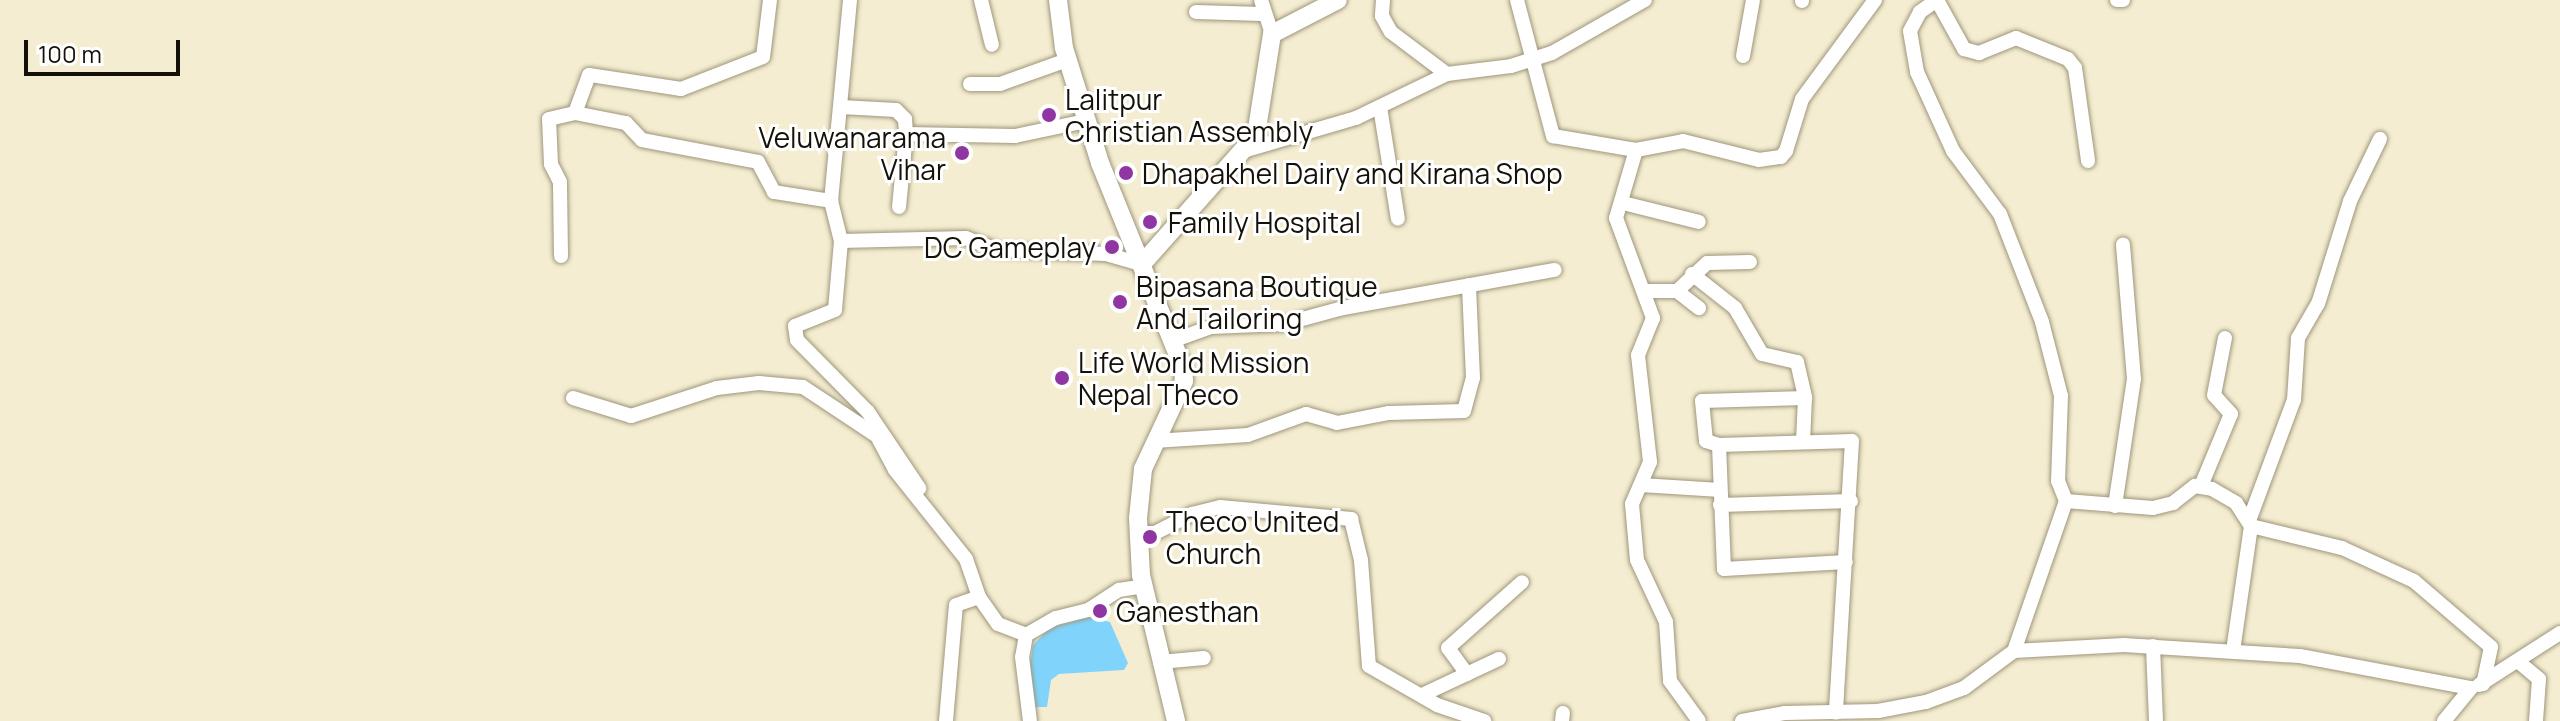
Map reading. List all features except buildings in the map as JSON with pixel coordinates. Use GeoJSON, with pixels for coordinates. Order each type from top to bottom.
{"type":"FeatureCollection","features":[{"type":"Feature","properties":{"kind":"main road"},"geometry":{"type":"LineString","coordinates":[[1058,0],[1067,60],[1086,121],[1175,340],[1184,381],[1143,469],[1138,533],[1144,586],[1176,721]]}},
{"type":"Feature","properties":{"kind":"main road"},"geometry":{"type":"LineString","coordinates":[[1142,264],[1256,135],[1272,34],[1338,0]]}},
{"type":"Feature","properties":{"kind":"street"},"geometry":{"type":"LineString","coordinates":[[575,113],[589,75],[681,89],[763,57],[770,0]]}},
{"type":"Feature","properties":{"kind":"street"},"geometry":{"type":"LineString","coordinates":[[850,0],[831,201],[841,241],[835,310],[795,326],[797,340],[868,412],[966,559],[979,597],[998,624],[1026,635]]}},
{"type":"Feature","properties":{"kind":"street"},"geometry":{"type":"LineString","coordinates":[[981,0],[992,45]]}},
{"type":"Feature","properties":{"kind":"street"},"geometry":{"type":"LineString","coordinates":[[1383,0],[1382,16],[1391,32],[1447,74]]}},
{"type":"Feature","properties":{"kind":"street"},"geometry":{"type":"LineString","coordinates":[[1517,0],[1553,136],[1636,150],[1683,141],[1747,159],[1781,157],[1791,144],[1802,99],[1875,0]]}},
{"type":"Feature","properties":{"kind":"street"},"geometry":{"type":"LineString","coordinates":[[1236,155],[1380,107],[1447,74],[1533,60],[1602,28],[1645,0]]}},
{"type":"Feature","properties":{"kind":"street"},"geometry":{"type":"LineString","coordinates":[[1743,56],[1753,0]]}},
{"type":"Feature","properties":{"kind":"street"},"geometry":{"type":"LineString","coordinates":[[1742,721],[1750,716],[1836,713],[1926,702],[1964,688],[2014,651],[2066,501],[2058,481],[2061,396],[2042,322],[2000,214],[1953,151],[1917,72],[1910,31],[1920,12],[1937,1],[1964,49],[1979,53],[2016,38],[2068,59],[2075,68],[2088,161]]}},
{"type":"Feature","properties":{"kind":"street"},"geometry":{"type":"LineString","coordinates":[[1196,12],[1262,7],[1272,34]]}},
{"type":"Feature","properties":{"kind":"street"},"geometry":{"type":"LineString","coordinates":[[970,84],[1000,84],[1067,60]]}},
{"type":"Feature","properties":{"kind":"street"},"geometry":{"type":"LineString","coordinates":[[841,107],[896,110],[905,119],[899,207]]}},
{"type":"Feature","properties":{"kind":"street"},"geometry":{"type":"LineString","coordinates":[[1380,107],[1398,219]]}},
{"type":"Feature","properties":{"kind":"street"},"geometry":{"type":"LineString","coordinates":[[561,256],[560,182],[551,164],[549,119],[575,113],[626,123],[642,140],[758,162],[774,192],[831,201]]}},
{"type":"Feature","properties":{"kind":"street"},"geometry":{"type":"LineString","coordinates":[[906,134],[1015,136],[1086,121]]}},
{"type":"Feature","properties":{"kind":"street"},"geometry":{"type":"LineString","coordinates":[[2233,651],[2250,522],[2294,400],[2298,338],[2318,304],[2350,201],[2380,139]]}},
{"type":"Feature","properties":{"kind":"street"},"geometry":{"type":"LineString","coordinates":[[1636,150],[1617,227],[1647,291],[1653,318],[1638,355],[1639,386],[1650,462],[1632,504],[1637,560],[1666,622],[1670,681],[1699,721]]}},
{"type":"Feature","properties":{"kind":"street"},"geometry":{"type":"LineString","coordinates":[[1623,203],[1699,222]]}},
{"type":"Feature","properties":{"kind":"street"},"geometry":{"type":"LineString","coordinates":[[841,241],[966,238],[998,250],[1106,254],[1142,264]]}},
{"type":"Feature","properties":{"kind":"street"},"geometry":{"type":"LineString","coordinates":[[2115,506],[2134,379],[2123,244]]}},
{"type":"Feature","properties":{"kind":"street"},"geometry":{"type":"LineString","coordinates":[[1677,291],[1692,274],[1715,261],[1750,262]]}},
{"type":"Feature","properties":{"kind":"street"},"geometry":{"type":"LineString","coordinates":[[1175,340],[1210,327],[1284,324],[1555,270]]}},
{"type":"Feature","properties":{"kind":"street"},"geometry":{"type":"LineString","coordinates":[[1692,274],[1735,308],[1762,354],[1797,362],[1805,398],[1803,442]]}},
{"type":"Feature","properties":{"kind":"street"},"geometry":{"type":"LineString","coordinates":[[1154,441],[1248,435],[1306,414],[1337,423],[1389,413],[1464,411],[1473,378],[1469,285]]}},
{"type":"Feature","properties":{"kind":"street"},"geometry":{"type":"LineString","coordinates":[[1647,291],[1677,291],[1699,308]]}},
{"type":"Feature","properties":{"kind":"street"},"geometry":{"type":"LineString","coordinates":[[2201,486],[2231,414],[2214,395],[2225,338]]}},
{"type":"Feature","properties":{"kind":"street"},"geometry":{"type":"LineString","coordinates":[[573,398],[631,416],[717,388],[759,383],[803,387],[877,436],[895,470],[929,506]]}},
{"type":"Feature","properties":{"kind":"street"},"geometry":{"type":"LineString","coordinates":[[1805,398],[1702,401],[1706,441],[1719,445],[1852,441],[1851,501],[1836,713]]}},
{"type":"Feature","properties":{"kind":"street"},"geometry":{"type":"LineString","coordinates":[[1719,445],[1724,569],[1846,562]]}},
{"type":"Feature","properties":{"kind":"street"},"geometry":{"type":"LineString","coordinates":[[1641,485],[1720,498],[1851,501]]}},
{"type":"Feature","properties":{"kind":"street"},"geometry":{"type":"LineString","coordinates":[[2066,501],[2115,506],[2173,503],[2187,490],[2201,486],[2236,503],[2250,522],[2342,548],[2414,581],[2491,647],[2477,686]]}},
{"type":"Feature","properties":{"kind":"street"},"geometry":{"type":"LineString","coordinates":[[1138,533],[1155,533],[1192,514],[1220,507],[1351,519],[1361,560],[1369,666],[1422,695],[1484,721]]}},
{"type":"Feature","properties":{"kind":"street"},"geometry":{"type":"LineString","coordinates":[[1467,674],[1448,648],[1522,582]]}},
{"type":"Feature","properties":{"kind":"street"},"geometry":{"type":"LineString","coordinates":[[1026,635],[1056,618],[1088,610],[1119,590],[1144,586]]}},
{"type":"Feature","properties":{"kind":"street"},"geometry":{"type":"LineString","coordinates":[[946,721],[956,605],[979,597]]}},
{"type":"Feature","properties":{"kind":"street"},"geometry":{"type":"LineString","coordinates":[[2444,721],[2477,686],[2520,663],[2560,633]]}},
{"type":"Feature","properties":{"kind":"street"},"geometry":{"type":"LineString","coordinates":[[1026,635],[1022,657],[1030,721]]}},
{"type":"Feature","properties":{"kind":"street"},"geometry":{"type":"LineString","coordinates":[[2014,651],[2153,646],[2300,656],[2477,686]]}},
{"type":"Feature","properties":{"kind":"street"},"geometry":{"type":"LineString","coordinates":[[2153,646],[2156,721]]}},
{"type":"Feature","properties":{"kind":"street"},"geometry":{"type":"LineString","coordinates":[[1160,662],[1204,658]]}},
{"type":"Feature","properties":{"kind":"street"},"geometry":{"type":"LineString","coordinates":[[1422,695],[1499,659]]}},
{"type":"Feature","properties":{"kind":"street"},"geometry":{"type":"LineString","coordinates":[[2520,663],[2539,679],[2536,721]]}},
{"type":"Feature","properties":{"kind":"water"},"geometry":{"type":"Polygon","coordinates":[[[1088,617],[1110,622],[1128,663],[1124,670],[1059,674],[1051,680],[1047,707],[1035,707],[1029,673],[1033,645],[1050,628],[1088,617]]]}},
{"type":"Feature","properties":{"kind":"place","name":"Lalitpur Christian Assembly"},"geometry":{"type":"Point","coordinates":[1049,115]}},
{"type":"Feature","properties":{"kind":"place","name":"Veluwanarama Vihar"},"geometry":{"type":"Point","coordinates":[962,153]}},
{"type":"Feature","properties":{"kind":"place","name":"Dhapakhel Dairy and Kirana Shop"},"geometry":{"type":"Point","coordinates":[1126,173]}},
{"type":"Feature","properties":{"kind":"place","name":"Family Hospital"},"geometry":{"type":"Point","coordinates":[1150,222]}},
{"type":"Feature","properties":{"kind":"place","name":"DC Gameplay"},"geometry":{"type":"Point","coordinates":[1112,247]}},
{"type":"Feature","properties":{"kind":"place","name":"Bipasana Boutique And Tailoring"},"geometry":{"type":"Point","coordinates":[1120,302]}},
{"type":"Feature","properties":{"kind":"place","name":"Life World Mission Nepal Theco"},"geometry":{"type":"Point","coordinates":[1062,378]}},
{"type":"Feature","properties":{"kind":"place","name":"Theco United Church"},"geometry":{"type":"Point","coordinates":[1150,537]}},
{"type":"Feature","properties":{"kind":"place","name":"Ganesthan"},"geometry":{"type":"Point","coordinates":[1100,611]}}]}
